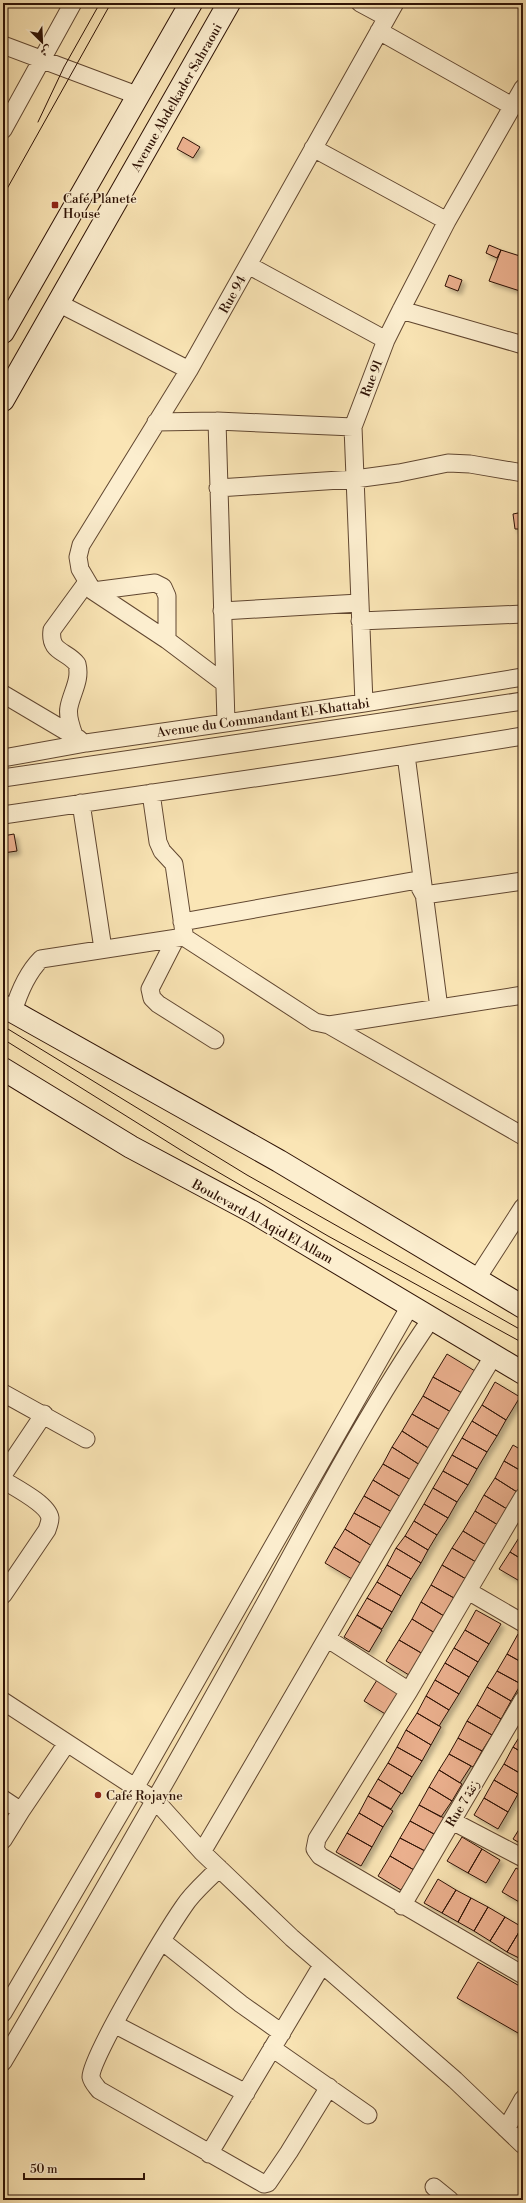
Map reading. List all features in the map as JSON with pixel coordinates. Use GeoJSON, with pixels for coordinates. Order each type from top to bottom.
{"type":"FeatureCollection","features":[{"type":"Feature","properties":{"kind":"main road"},"geometry":{"type":"LineString","coordinates":[[3,332],[191,3]]}},
{"type":"Feature","properties":{"kind":"main road","name":"Avenue Abdelkader Sahraoui"},"geometry":{"type":"LineString","coordinates":[[3,400],[229,3]]}},
{"type":"Feature","properties":{"kind":"main road"},"geometry":{"type":"LineString","coordinates":[[8,1009],[279,1161],[523,1307]]}},
{"type":"Feature","properties":{"kind":"main road","name":"Boulevard Al Aqid El Allam"},"geometry":{"type":"LineString","coordinates":[[3,1069],[131,1147],[253,1212],[523,1373]]}},
{"type":"Feature","properties":{"kind":"street"},"geometry":{"type":"LineString","coordinates":[[3,130],[73,3]]}},
{"type":"Feature","properties":{"kind":"street"},"geometry":{"type":"LineString","coordinates":[[360,3],[387,17],[512,106]]}},
{"type":"Feature","properties":{"kind":"street","name":"Rue 94"},"geometry":{"type":"LineString","coordinates":[[90,586],[80,569],[78,557],[81,545],[189,370],[387,17]]}},
{"type":"Feature","properties":{"kind":"street"},"geometry":{"type":"LineString","coordinates":[[3,44],[138,96]]}},
{"type":"Feature","properties":{"kind":"street","name":"Rue 91"},"geometry":{"type":"LineString","coordinates":[[364,703],[353,427],[386,340],[401,310],[447,221],[523,88]]}},
{"type":"Feature","properties":{"kind":"street"},"geometry":{"type":"LineString","coordinates":[[313,148],[447,221]]}},
{"type":"Feature","properties":{"kind":"street"},"geometry":{"type":"LineString","coordinates":[[248,265],[386,340]]}},
{"type":"Feature","properties":{"kind":"street"},"geometry":{"type":"LineString","coordinates":[[58,303],[189,370]]}},
{"type":"Feature","properties":{"kind":"street"},"geometry":{"type":"LineString","coordinates":[[401,310],[523,345]]}},
{"type":"Feature","properties":{"kind":"street"},"geometry":{"type":"LineString","coordinates":[[217,421],[226,722]]}},
{"type":"Feature","properties":{"kind":"street"},"geometry":{"type":"LineString","coordinates":[[156,422],[217,421],[353,427]]}},
{"type":"Feature","properties":{"kind":"street"},"geometry":{"type":"LineString","coordinates":[[218,488],[355,479],[399,473],[448,463],[470,464],[523,473]]}},
{"type":"Feature","properties":{"kind":"street"},"geometry":{"type":"LineString","coordinates":[[80,739],[68,708],[77,685],[79,672],[78,664],[56,648],[51,639],[52,630],[90,586],[155,583],[163,587],[167,596],[167,640]]}},
{"type":"Feature","properties":{"kind":"street"},"geometry":{"type":"LineString","coordinates":[[90,586],[167,640],[224,683]]}},
{"type":"Feature","properties":{"kind":"street"},"geometry":{"type":"LineString","coordinates":[[222,611],[359,603]]}},
{"type":"Feature","properties":{"kind":"street"},"geometry":{"type":"LineString","coordinates":[[360,621],[523,614]]}},
{"type":"Feature","properties":{"kind":"street","name":"Avenue du Commandant El-Khattabi"},"geometry":{"type":"LineString","coordinates":[[3,758],[80,739],[226,722],[364,703],[523,677]]}},
{"type":"Feature","properties":{"kind":"street"},"geometry":{"type":"LineString","coordinates":[[3,694],[80,739]]}},
{"type":"Feature","properties":{"kind":"street","name":"Avenue du Commandant El-Khattabi"},"geometry":{"type":"LineString","coordinates":[[3,778],[523,701]]}},
{"type":"Feature","properties":{"kind":"street"},"geometry":{"type":"LineString","coordinates":[[3,814],[406,755],[523,736]]}},
{"type":"Feature","properties":{"kind":"street"},"geometry":{"type":"LineString","coordinates":[[406,755],[439,1008]]}},
{"type":"Feature","properties":{"kind":"street"},"geometry":{"type":"LineString","coordinates":[[151,793],[158,842],[162,852],[174,864],[181,933],[150,989],[152,998],[158,1004],[215,1040]]}},
{"type":"Feature","properties":{"kind":"street"},"geometry":{"type":"LineString","coordinates":[[81,803],[103,949]]}},
{"type":"Feature","properties":{"kind":"street"},"geometry":{"type":"LineString","coordinates":[[8,1009],[18,996],[32,968],[41,959],[103,949],[181,933],[412,881],[418,884],[424,895]]}},
{"type":"Feature","properties":{"kind":"street"},"geometry":{"type":"LineString","coordinates":[[424,895],[523,881]]}},
{"type":"Feature","properties":{"kind":"street"},"geometry":{"type":"LineString","coordinates":[[181,933],[315,1022],[329,1025],[523,1136]]}},
{"type":"Feature","properties":{"kind":"street"},"geometry":{"type":"LineString","coordinates":[[329,1025],[523,995]]}},
{"type":"Feature","properties":{"kind":"street"},"geometry":{"type":"LineString","coordinates":[[476,1280],[523,1207]]}},
{"type":"Feature","properties":{"kind":"street"},"geometry":{"type":"LineString","coordinates":[[3,2013],[135,1788],[410,1306]]}},
{"type":"Feature","properties":{"kind":"street"},"geometry":{"type":"LineString","coordinates":[[3,2062],[156,1801],[352,1448],[409,1351],[431,1319]]}},
{"type":"Feature","properties":{"kind":"street"},"geometry":{"type":"LineString","coordinates":[[202,1852],[328,1638],[410,1492],[494,1355]]}},
{"type":"Feature","properties":{"kind":"street"},"geometry":{"type":"LineString","coordinates":[[3,1393],[44,1414],[86,1439]]}},
{"type":"Feature","properties":{"kind":"street"},"geometry":{"type":"LineString","coordinates":[[3,1475],[44,1414]]}},
{"type":"Feature","properties":{"kind":"street"},"geometry":{"type":"LineString","coordinates":[[3,1480],[41,1505],[48,1512],[50,1519],[47,1530],[3,1595]]}},
{"type":"Feature","properties":{"kind":"street"},"geometry":{"type":"LineString","coordinates":[[523,1497],[409,1691],[317,1839],[315,1849],[320,1856],[402,1906],[523,1975]]}},
{"type":"Feature","properties":{"kind":"street"},"geometry":{"type":"LineString","coordinates":[[468,1591],[523,1623]]}},
{"type":"Feature","properties":{"kind":"street"},"geometry":{"type":"LineString","coordinates":[[328,1638],[409,1691]]}},
{"type":"Feature","properties":{"kind":"street","name":"Rue 7 زنقة"},"geometry":{"type":"LineString","coordinates":[[402,1906],[523,1700]]}},
{"type":"Feature","properties":{"kind":"street"},"geometry":{"type":"LineString","coordinates":[[3,1701],[156,1801],[202,1852],[219,1868],[322,1964],[455,2080],[523,2146]]}},
{"type":"Feature","properties":{"kind":"street"},"geometry":{"type":"LineString","coordinates":[[3,1840],[67,1743]]}},
{"type":"Feature","properties":{"kind":"street"},"geometry":{"type":"LineString","coordinates":[[3,1799],[21,1811]]}},
{"type":"Feature","properties":{"kind":"street"},"geometry":{"type":"LineString","coordinates":[[452,1821],[523,1858]]}},
{"type":"Feature","properties":{"kind":"street"},"geometry":{"type":"LineString","coordinates":[[219,1868],[184,1905],[162,1941],[114,2024],[93,2066],[91,2077],[94,2084],[99,2090],[260,2183],[268,2183],[290,2152],[328,2088]]}},
{"type":"Feature","properties":{"kind":"street"},"geometry":{"type":"LineString","coordinates":[[162,1941],[241,2004],[282,2032]]}},
{"type":"Feature","properties":{"kind":"street"},"geometry":{"type":"LineString","coordinates":[[209,2154],[322,1964]]}},
{"type":"Feature","properties":{"kind":"street"},"geometry":{"type":"LineString","coordinates":[[114,2024],[246,2093]]}},
{"type":"Feature","properties":{"kind":"street"},"geometry":{"type":"LineString","coordinates":[[272,2048],[368,2115]]}},
{"type":"Feature","properties":{"kind":"street"},"geometry":{"type":"LineString","coordinates":[[506,2129],[523,2099]]}},
{"type":"Feature","properties":{"kind":"building"},"geometry":{"type":"Polygon","coordinates":[[[183,137],[200,147],[193,158],[177,149],[183,137]]]}},
{"type":"Feature","properties":{"kind":"building"},"geometry":{"type":"Polygon","coordinates":[[[489,245],[501,250],[497,258],[486,253],[489,245]]]}},
{"type":"Feature","properties":{"kind":"building"},"geometry":{"type":"Polygon","coordinates":[[[501,250],[523,257],[523,292],[489,281],[501,250]]]}},
{"type":"Feature","properties":{"kind":"building"},"geometry":{"type":"Polygon","coordinates":[[[449,275],[462,280],[458,291],[445,286],[449,275]]]}},
{"type":"Feature","properties":{"kind":"building"},"geometry":{"type":"Polygon","coordinates":[[[523,512],[523,529],[515,529],[513,514],[523,512]]]}},
{"type":"Feature","properties":{"kind":"building"},"geometry":{"type":"Polygon","coordinates":[[[14,834],[17,851],[3,853],[3,836],[14,834]]]}},
{"type":"Feature","properties":{"kind":"building"},"geometry":{"type":"Polygon","coordinates":[[[447,1354],[475,1371],[462,1393],[433,1377],[447,1354]]]}},
{"type":"Feature","properties":{"kind":"building"},"geometry":{"type":"Polygon","coordinates":[[[433,1377],[462,1393],[451,1412],[423,1396],[433,1377]]]}},
{"type":"Feature","properties":{"kind":"building"},"geometry":{"type":"Polygon","coordinates":[[[495,1382],[520,1397],[506,1420],[482,1405],[495,1382]]]}},
{"type":"Feature","properties":{"kind":"building"},"geometry":{"type":"Polygon","coordinates":[[[423,1396],[451,1412],[440,1430],[412,1414],[423,1396]]]}},
{"type":"Feature","properties":{"kind":"building"},"geometry":{"type":"Polygon","coordinates":[[[482,1405],[506,1420],[497,1436],[472,1421],[482,1405]]]}},
{"type":"Feature","properties":{"kind":"building"},"geometry":{"type":"Polygon","coordinates":[[[412,1414],[440,1430],[430,1449],[402,1431],[412,1414]]]}},
{"type":"Feature","properties":{"kind":"building"},"geometry":{"type":"Polygon","coordinates":[[[472,1421],[497,1436],[487,1452],[462,1438],[472,1421]]]}},
{"type":"Feature","properties":{"kind":"building"},"geometry":{"type":"Polygon","coordinates":[[[402,1431],[430,1449],[420,1465],[392,1447],[402,1431]]]}},
{"type":"Feature","properties":{"kind":"building"},"geometry":{"type":"Polygon","coordinates":[[[462,1438],[487,1452],[477,1469],[452,1455],[462,1438]]]}},
{"type":"Feature","properties":{"kind":"building"},"geometry":{"type":"Polygon","coordinates":[[[513,1445],[523,1451],[523,1472],[504,1461],[513,1445]]]}},
{"type":"Feature","properties":{"kind":"building"},"geometry":{"type":"Polygon","coordinates":[[[392,1447],[420,1465],[411,1480],[383,1464],[392,1447]]]}},
{"type":"Feature","properties":{"kind":"building"},"geometry":{"type":"Polygon","coordinates":[[[452,1455],[477,1469],[468,1485],[443,1471],[452,1455]]]}},
{"type":"Feature","properties":{"kind":"building"},"geometry":{"type":"Polygon","coordinates":[[[504,1461],[523,1472],[523,1482],[517,1492],[495,1478],[504,1461]]]}},
{"type":"Feature","properties":{"kind":"building"},"geometry":{"type":"Polygon","coordinates":[[[383,1464],[411,1480],[401,1497],[373,1480],[383,1464]]]}},
{"type":"Feature","properties":{"kind":"building"},"geometry":{"type":"Polygon","coordinates":[[[443,1471],[468,1485],[457,1502],[433,1488],[443,1471]]]}},
{"type":"Feature","properties":{"kind":"building"},"geometry":{"type":"Polygon","coordinates":[[[495,1478],[517,1492],[507,1509],[484,1495],[495,1478]]]}},
{"type":"Feature","properties":{"kind":"building"},"geometry":{"type":"Polygon","coordinates":[[[373,1480],[401,1497],[392,1512],[364,1496],[373,1480]]]}},
{"type":"Feature","properties":{"kind":"building"},"geometry":{"type":"Polygon","coordinates":[[[433,1488],[457,1502],[448,1518],[424,1504],[433,1488]]]}},
{"type":"Feature","properties":{"kind":"building"},"geometry":{"type":"Polygon","coordinates":[[[484,1495],[507,1509],[498,1525],[475,1511],[484,1495]]]}},
{"type":"Feature","properties":{"kind":"building"},"geometry":{"type":"Polygon","coordinates":[[[364,1496],[392,1512],[383,1529],[354,1513],[364,1496]]]}},
{"type":"Feature","properties":{"kind":"building"},"geometry":{"type":"Polygon","coordinates":[[[424,1504],[448,1518],[437,1535],[414,1521],[424,1504]]]}},
{"type":"Feature","properties":{"kind":"building"},"geometry":{"type":"Polygon","coordinates":[[[475,1511],[498,1525],[486,1545],[463,1531],[475,1511]]]}},
{"type":"Feature","properties":{"kind":"building"},"geometry":{"type":"Polygon","coordinates":[[[354,1513],[383,1529],[372,1546],[345,1529],[354,1513]]]}},
{"type":"Feature","properties":{"kind":"building"},"geometry":{"type":"Polygon","coordinates":[[[414,1521],[437,1535],[428,1550],[405,1536],[414,1521]]]}},
{"type":"Feature","properties":{"kind":"building"},"geometry":{"type":"Polygon","coordinates":[[[345,1529],[372,1546],[362,1564],[334,1547],[345,1529]]]}},
{"type":"Feature","properties":{"kind":"building"},"geometry":{"type":"Polygon","coordinates":[[[463,1531],[486,1545],[476,1562],[452,1548],[463,1531]]]}},
{"type":"Feature","properties":{"kind":"building"},"geometry":{"type":"Polygon","coordinates":[[[405,1536],[428,1550],[421,1563],[396,1548],[405,1536]]]}},
{"type":"Feature","properties":{"kind":"building"},"geometry":{"type":"Polygon","coordinates":[[[520,1536],[523,1538],[523,1560],[510,1552],[520,1536]]]}},
{"type":"Feature","properties":{"kind":"building"},"geometry":{"type":"Polygon","coordinates":[[[334,1547],[362,1564],[352,1579],[325,1563],[334,1547]]]}},
{"type":"Feature","properties":{"kind":"building"},"geometry":{"type":"Polygon","coordinates":[[[396,1548],[421,1563],[411,1579],[387,1565],[396,1548]]]}},
{"type":"Feature","properties":{"kind":"building"},"geometry":{"type":"Polygon","coordinates":[[[452,1548],[476,1562],[466,1579],[442,1565],[452,1548]]]}},
{"type":"Feature","properties":{"kind":"building"},"geometry":{"type":"Polygon","coordinates":[[[510,1552],[523,1560],[523,1583],[499,1569],[510,1552]]]}},
{"type":"Feature","properties":{"kind":"building"},"geometry":{"type":"Polygon","coordinates":[[[387,1565],[411,1579],[401,1596],[377,1582],[387,1565]]]}},
{"type":"Feature","properties":{"kind":"building"},"geometry":{"type":"Polygon","coordinates":[[[442,1565],[466,1579],[454,1598],[431,1585],[442,1565]]]}},
{"type":"Feature","properties":{"kind":"building"},"geometry":{"type":"Polygon","coordinates":[[[377,1582],[401,1596],[392,1612],[367,1598],[377,1582]]]}},
{"type":"Feature","properties":{"kind":"building"},"geometry":{"type":"Polygon","coordinates":[[[431,1585],[454,1598],[444,1616],[421,1602],[431,1585]]]}},
{"type":"Feature","properties":{"kind":"building"},"geometry":{"type":"Polygon","coordinates":[[[367,1598],[392,1612],[382,1629],[357,1615],[367,1598]]]}},
{"type":"Feature","properties":{"kind":"building"},"geometry":{"type":"Polygon","coordinates":[[[421,1602],[444,1616],[435,1633],[412,1619],[421,1602]]]}},
{"type":"Feature","properties":{"kind":"building"},"geometry":{"type":"Polygon","coordinates":[[[476,1610],[501,1624],[489,1644],[465,1630],[476,1610]]]}},
{"type":"Feature","properties":{"kind":"building"},"geometry":{"type":"Polygon","coordinates":[[[357,1615],[382,1630],[369,1652],[344,1637],[357,1615]]]}},
{"type":"Feature","properties":{"kind":"building"},"geometry":{"type":"Polygon","coordinates":[[[412,1619],[435,1633],[423,1654],[399,1640],[412,1619]]]}},
{"type":"Feature","properties":{"kind":"building"},"geometry":{"type":"Polygon","coordinates":[[[465,1630],[489,1644],[478,1662],[454,1648],[465,1630]]]}},
{"type":"Feature","properties":{"kind":"building"},"geometry":{"type":"Polygon","coordinates":[[[518,1634],[523,1637],[523,1663],[507,1654],[518,1634]]]}},
{"type":"Feature","properties":{"kind":"building"},"geometry":{"type":"Polygon","coordinates":[[[399,1640],[423,1654],[409,1675],[386,1661],[399,1640]]]}},
{"type":"Feature","properties":{"kind":"building"},"geometry":{"type":"Polygon","coordinates":[[[454,1648],[478,1662],[469,1677],[445,1663],[454,1648]]]}},
{"type":"Feature","properties":{"kind":"building"},"geometry":{"type":"Polygon","coordinates":[[[507,1654],[523,1663],[523,1680],[521,1684],[497,1671],[507,1654]]]}},
{"type":"Feature","properties":{"kind":"building"},"geometry":{"type":"Polygon","coordinates":[[[445,1663],[469,1677],[459,1694],[435,1680],[445,1663]]]}},
{"type":"Feature","properties":{"kind":"building"},"geometry":{"type":"Polygon","coordinates":[[[497,1671],[521,1684],[511,1701],[487,1687],[497,1671]]]}},
{"type":"Feature","properties":{"kind":"building"},"geometry":{"type":"Polygon","coordinates":[[[377,1680],[400,1693],[387,1715],[364,1701],[377,1680]]]}},
{"type":"Feature","properties":{"kind":"building"},"geometry":{"type":"Polygon","coordinates":[[[435,1680],[459,1694],[449,1710],[426,1696],[435,1680]]]}},
{"type":"Feature","properties":{"kind":"building"},"geometry":{"type":"Polygon","coordinates":[[[487,1687],[511,1701],[501,1719],[477,1705],[487,1687]]]}},
{"type":"Feature","properties":{"kind":"building"},"geometry":{"type":"Polygon","coordinates":[[[426,1696],[449,1710],[439,1726],[417,1713],[426,1696]]]}},
{"type":"Feature","properties":{"kind":"building"},"geometry":{"type":"Polygon","coordinates":[[[477,1705],[501,1719],[492,1735],[467,1721],[477,1705]]]}},
{"type":"Feature","properties":{"kind":"building"},"geometry":{"type":"Polygon","coordinates":[[[417,1713],[441,1727],[431,1745],[406,1730],[417,1713]]]}},
{"type":"Feature","properties":{"kind":"building"},"geometry":{"type":"Polygon","coordinates":[[[467,1721],[492,1735],[482,1751],[458,1738],[467,1721]]]}},
{"type":"Feature","properties":{"kind":"building"},"geometry":{"type":"Polygon","coordinates":[[[406,1730],[431,1745],[422,1761],[397,1747],[406,1730]]]}},
{"type":"Feature","properties":{"kind":"building"},"geometry":{"type":"Polygon","coordinates":[[[523,1731],[523,1753],[513,1747],[523,1731]]]}},
{"type":"Feature","properties":{"kind":"building"},"geometry":{"type":"Polygon","coordinates":[[[458,1738],[482,1751],[473,1767],[449,1754],[458,1738]]]}},
{"type":"Feature","properties":{"kind":"building"},"geometry":{"type":"Polygon","coordinates":[[[397,1747],[422,1761],[412,1777],[388,1763],[397,1747]]]}},
{"type":"Feature","properties":{"kind":"building"},"geometry":{"type":"Polygon","coordinates":[[[513,1747],[523,1753],[523,1775],[504,1764],[513,1747]]]}},
{"type":"Feature","properties":{"kind":"building"},"geometry":{"type":"Polygon","coordinates":[[[449,1754],[471,1766],[460,1783],[439,1770],[449,1754]]]}},
{"type":"Feature","properties":{"kind":"building"},"geometry":{"type":"Polygon","coordinates":[[[388,1763],[412,1777],[402,1794],[378,1779],[388,1763]]]}},
{"type":"Feature","properties":{"kind":"building"},"geometry":{"type":"Polygon","coordinates":[[[504,1764],[523,1775],[523,1786],[518,1794],[494,1780],[504,1764]]]}},
{"type":"Feature","properties":{"kind":"building"},"geometry":{"type":"Polygon","coordinates":[[[439,1770],[462,1784],[452,1801],[429,1787],[439,1770]]]}},
{"type":"Feature","properties":{"kind":"building"},"geometry":{"type":"Polygon","coordinates":[[[378,1779],[401,1793],[391,1809],[368,1796],[378,1779]]]}},
{"type":"Feature","properties":{"kind":"building"},"geometry":{"type":"Polygon","coordinates":[[[494,1780],[518,1794],[508,1812],[484,1798],[494,1780]]]}},
{"type":"Feature","properties":{"kind":"building"},"geometry":{"type":"Polygon","coordinates":[[[429,1787],[452,1801],[441,1817],[419,1805],[429,1787]]]}},
{"type":"Feature","properties":{"kind":"building"},"geometry":{"type":"Polygon","coordinates":[[[368,1796],[393,1811],[383,1827],[359,1813],[368,1796]]]}},
{"type":"Feature","properties":{"kind":"building"},"geometry":{"type":"Polygon","coordinates":[[[484,1798],[508,1812],[498,1829],[474,1815],[484,1798]]]}},
{"type":"Feature","properties":{"kind":"building"},"geometry":{"type":"Polygon","coordinates":[[[419,1805],[444,1818],[434,1834],[410,1821],[419,1805]]]}},
{"type":"Feature","properties":{"kind":"building"},"geometry":{"type":"Polygon","coordinates":[[[359,1813],[383,1827],[372,1847],[347,1833],[359,1813]]]}},
{"type":"Feature","properties":{"kind":"building"},"geometry":{"type":"Polygon","coordinates":[[[410,1821],[434,1834],[425,1851],[400,1838],[410,1821]]]}},
{"type":"Feature","properties":{"kind":"building"},"geometry":{"type":"Polygon","coordinates":[[[523,1823],[523,1845],[513,1839],[523,1823]]]}},
{"type":"Feature","properties":{"kind":"building"},"geometry":{"type":"Polygon","coordinates":[[[347,1833],[372,1847],[361,1866],[336,1852],[347,1833]]]}},
{"type":"Feature","properties":{"kind":"building"},"geometry":{"type":"Polygon","coordinates":[[[462,1837],[482,1849],[468,1873],[447,1861],[462,1837]]]}},
{"type":"Feature","properties":{"kind":"building"},"geometry":{"type":"Polygon","coordinates":[[[400,1838],[425,1851],[414,1870],[390,1856],[400,1838]]]}},
{"type":"Feature","properties":{"kind":"building"},"geometry":{"type":"Polygon","coordinates":[[[482,1849],[500,1860],[486,1883],[468,1873],[482,1849]]]}},
{"type":"Feature","properties":{"kind":"building"},"geometry":{"type":"Polygon","coordinates":[[[390,1856],[414,1870],[401,1890],[378,1876],[390,1856]]]}},
{"type":"Feature","properties":{"kind":"building"},"geometry":{"type":"Polygon","coordinates":[[[516,1868],[523,1872],[523,1899],[521,1903],[502,1892],[516,1868]]]}},
{"type":"Feature","properties":{"kind":"building"},"geometry":{"type":"Polygon","coordinates":[[[438,1879],[456,1890],[442,1913],[424,1903],[438,1879]]]}},
{"type":"Feature","properties":{"kind":"building"},"geometry":{"type":"Polygon","coordinates":[[[456,1890],[471,1898],[458,1922],[442,1913],[456,1890]]]}},
{"type":"Feature","properties":{"kind":"building"},"geometry":{"type":"Polygon","coordinates":[[[471,1898],[488,1907],[474,1931],[458,1922],[471,1898]]]}},
{"type":"Feature","properties":{"kind":"building"},"geometry":{"type":"Polygon","coordinates":[[[488,1907],[505,1917],[490,1941],[474,1931],[488,1907]]]}},
{"type":"Feature","properties":{"kind":"building"},"geometry":{"type":"Polygon","coordinates":[[[505,1917],[522,1927],[507,1952],[490,1941],[505,1917]]]}},
{"type":"Feature","properties":{"kind":"building"},"geometry":{"type":"Polygon","coordinates":[[[522,1927],[523,1928],[523,1960],[507,1952],[522,1927]]]}},
{"type":"Feature","properties":{"kind":"building"},"geometry":{"type":"Polygon","coordinates":[[[478,1962],[523,1988],[523,2024],[518,2033],[457,1998],[478,1962]]]}},
{"type":"Feature","properties":{"kind":"tram line"},"geometry":{"type":"LineString","coordinates":[[38,122],[64,67],[100,3]]}},
{"type":"Feature","properties":{"kind":"tram line"},"geometry":{"type":"LineString","coordinates":[[3,196],[111,3]]}},
{"type":"Feature","properties":{"kind":"tram line"},"geometry":{"type":"LineString","coordinates":[[3,1026],[247,1175],[523,1331]]}},
{"type":"Feature","properties":{"kind":"tram line"},"geometry":{"type":"LineString","coordinates":[[3,1039],[187,1154],[328,1236],[523,1343]]}},
{"type":"Feature","properties":{"kind":"place","name":"Café Planete House"},"geometry":{"type":"Point","coordinates":[55,205]}},
{"type":"Feature","properties":{"kind":"place","name":"Café Rojayne"},"geometry":{"type":"Point","coordinates":[98,1795]}}]}
